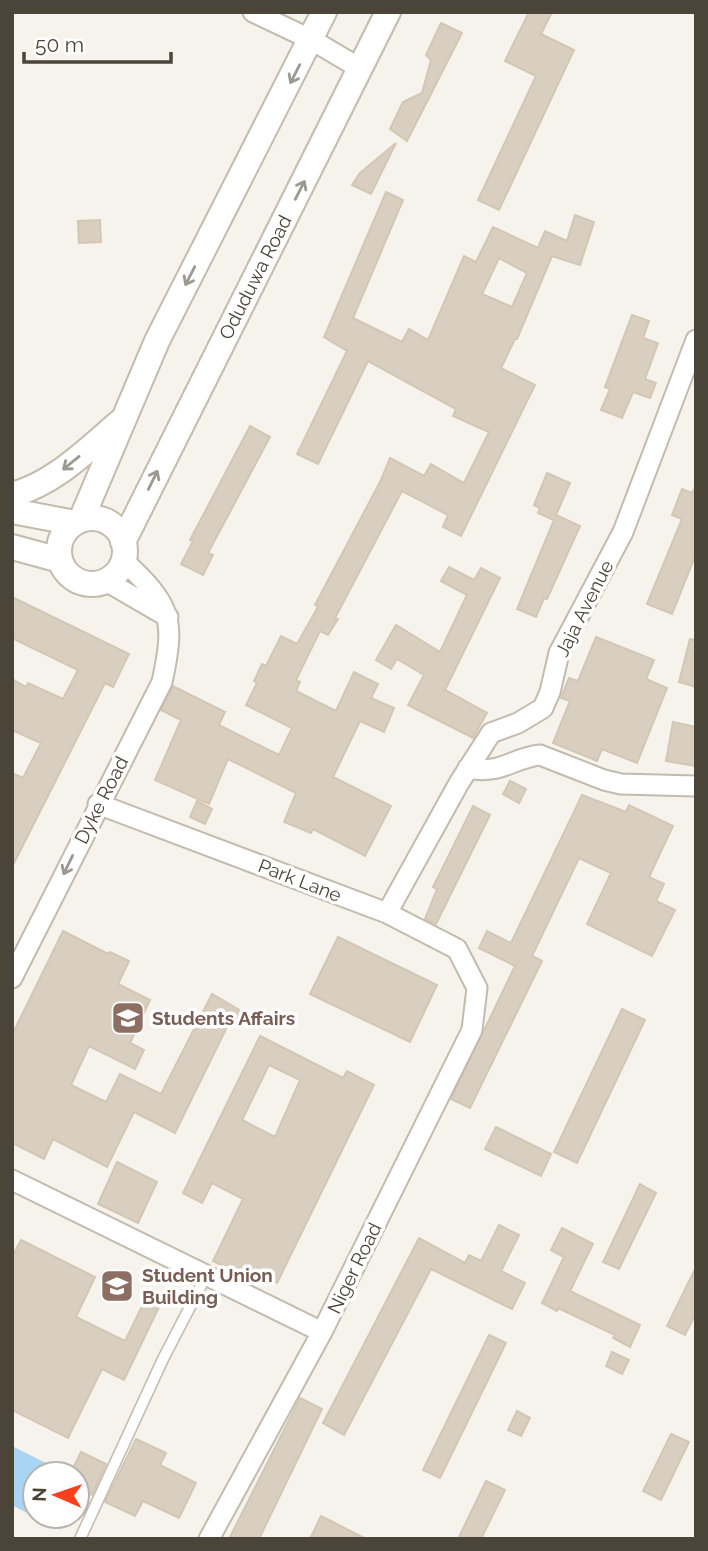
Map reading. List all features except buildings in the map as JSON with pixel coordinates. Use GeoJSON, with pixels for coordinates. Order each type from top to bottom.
{"type":"FeatureCollection","features":[{"type":"Feature","properties":{"kind":"street"},"geometry":{"type":"LineString","coordinates":[[253,12],[312,40],[361,69]]}},
{"type":"Feature","properties":{"kind":"street"},"geometry":{"type":"LineString","coordinates":[[123,551],[114,576],[106,581],[90,584],[82,583],[68,574],[60,560],[61,539],[78,521],[157,341],[324,12]]}},
{"type":"Feature","properties":{"kind":"street","name":"Oduduwa Road"},"geometry":{"type":"LineString","coordinates":[[123,551],[388,12]]}},
{"type":"Feature","properties":{"kind":"street","name":"Jaja Avenue"},"geometry":{"type":"LineString","coordinates":[[387,913],[468,768],[491,733],[518,723],[542,708],[550,692],[559,653],[623,532],[696,340]]}},
{"type":"Feature","properties":{"kind":"street"},"geometry":{"type":"LineString","coordinates":[[12,495],[26,491],[58,474],[124,419]]}},
{"type":"Feature","properties":{"kind":"street"},"geometry":{"type":"LineString","coordinates":[[12,511],[78,521],[92,518],[102,520],[118,532],[123,551],[150,585],[169,617]]}},
{"type":"Feature","properties":{"kind":"street"},"geometry":{"type":"LineString","coordinates":[[12,547],[60,560]]}},
{"type":"Feature","properties":{"kind":"street"},"geometry":{"type":"LineString","coordinates":[[106,581],[169,617]]}},
{"type":"Feature","properties":{"kind":"street","name":"Dyke Road"},"geometry":{"type":"LineString","coordinates":[[12,978],[162,682],[169,649],[169,617]]}},
{"type":"Feature","properties":{"kind":"street"},"geometry":{"type":"LineString","coordinates":[[468,768],[501,769],[540,755],[621,784],[696,786]]}},
{"type":"Feature","properties":{"kind":"street","name":"Park Lane"},"geometry":{"type":"LineString","coordinates":[[99,804],[387,913],[457,949],[477,988]]}},
{"type":"Feature","properties":{"kind":"street","name":"Niger Road"},"geometry":{"type":"LineString","coordinates":[[209,1539],[322,1332],[472,1030],[477,988]]}},
{"type":"Feature","properties":{"kind":"street"},"geometry":{"type":"LineString","coordinates":[[12,1180],[322,1332]]}},
{"type":"Feature","properties":{"kind":"lane"},"geometry":{"type":"LineString","coordinates":[[80,1539],[163,1359],[206,1276]]}},
{"type":"Feature","properties":{"kind":"water"},"geometry":{"type":"Polygon","coordinates":[[[12,1446],[40,1460],[21,1460],[21,1510],[12,1505],[12,1446]]]}},
{"type":"Feature","properties":{"kind":"place","name":"Students Affairs"},"geometry":{"type":"Point","coordinates":[128,1018]}},
{"type":"Feature","properties":{"kind":"place","name":"Student Union Building"},"geometry":{"type":"Point","coordinates":[117,1286]}}]}
